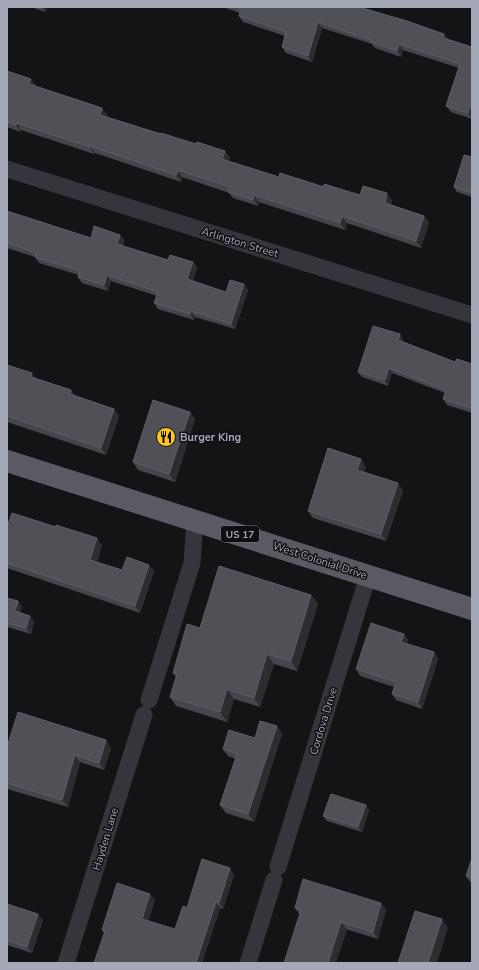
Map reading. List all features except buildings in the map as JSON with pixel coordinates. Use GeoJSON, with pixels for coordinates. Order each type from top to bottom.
{"type":"FeatureCollection","features":[{"type":"Feature","properties":{"kind":"highway","name":"West Colonial Drive"},"geometry":{"type":"LineString","coordinates":[[7,461],[472,609]]}},
{"type":"Feature","properties":{"kind":"street","name":"Arlington Street"},"geometry":{"type":"LineString","coordinates":[[7,169],[472,315]]}},
{"type":"Feature","properties":{"kind":"street","name":"Hayden Lane"},"geometry":{"type":"LineString","coordinates":[[66,963],[192,563],[195,520]]}},
{"type":"Feature","properties":{"kind":"street","name":"Cordova Drive"},"geometry":{"type":"LineString","coordinates":[[248,963],[368,576]]}},
{"type":"Feature","properties":{"kind":"place","name":"Burger King"},"geometry":{"type":"Point","coordinates":[166,437]}}]}
